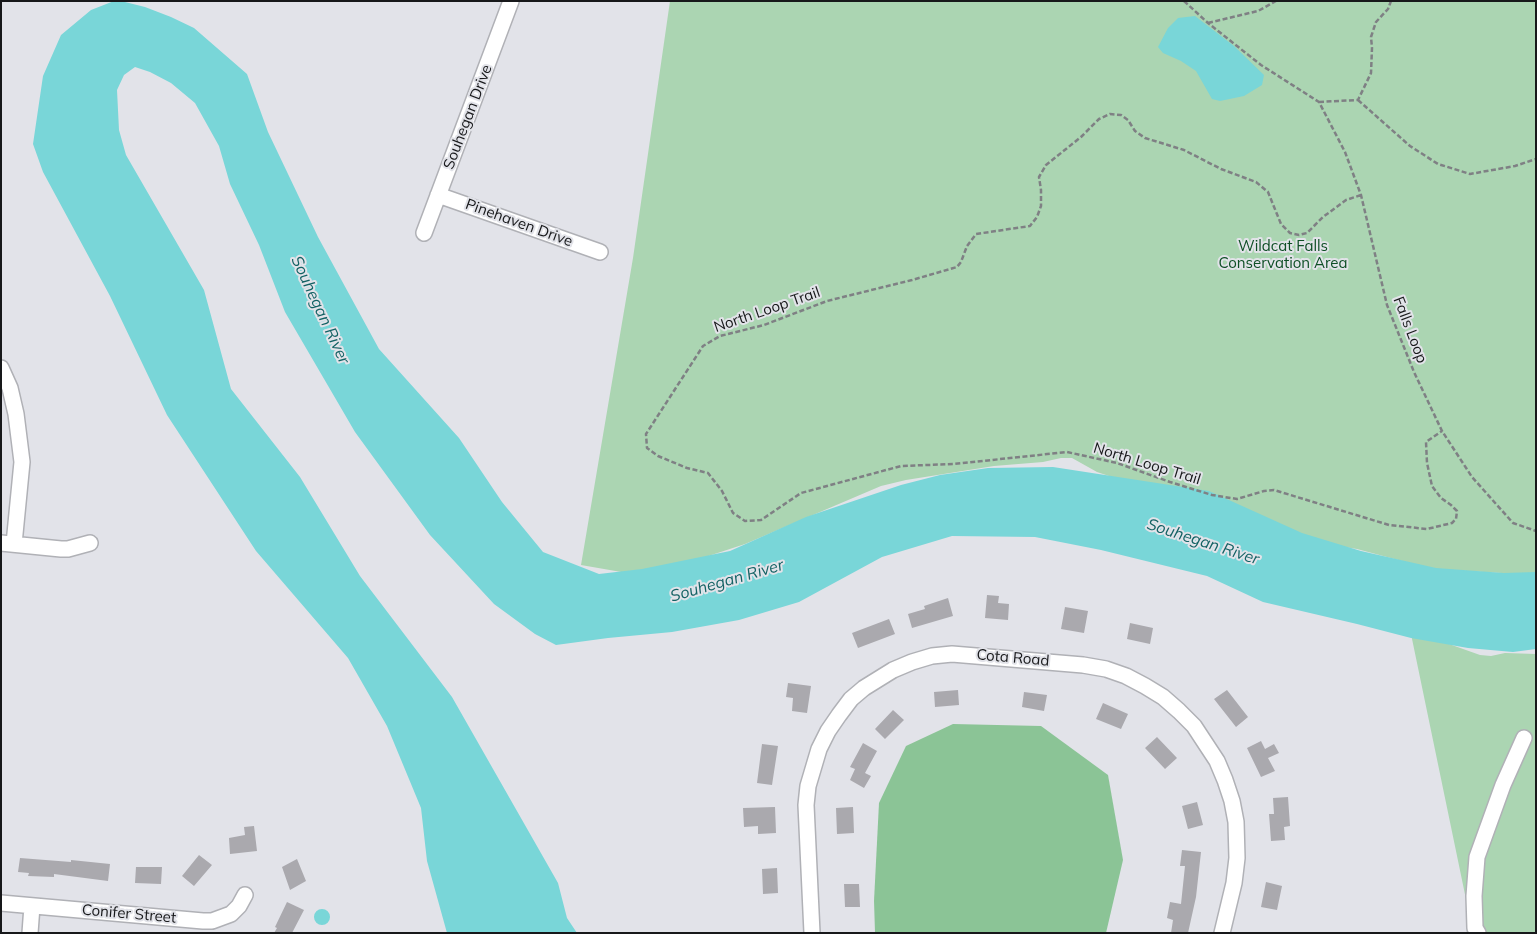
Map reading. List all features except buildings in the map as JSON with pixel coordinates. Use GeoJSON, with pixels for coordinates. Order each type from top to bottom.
{"type":"FeatureCollection","features":[{"type":"Feature","properties":{"kind":"street","name":"Souhegan Drive"},"geometry":{"type":"LineString","coordinates":[[424,233],[512,1]]}},
{"type":"Feature","properties":{"kind":"street","name":"Pinehaven Drive"},"geometry":{"type":"LineString","coordinates":[[438,194],[600,252]]}},
{"type":"Feature","properties":{"kind":"street"},"geometry":{"type":"LineString","coordinates":[[1,368],[10,388],[16,414],[22,462],[8,543],[61,549],[90,543]]}},
{"type":"Feature","properties":{"kind":"street","name":"Cota Road"},"geometry":{"type":"LineString","coordinates":[[812,933],[806,805],[808,786],[818,749],[828,731],[851,699],[864,688],[893,670],[912,662],[932,656],[952,654],[1083,665],[1106,669],[1126,676],[1163,697],[1194,726],[1217,761],[1232,800],[1236,822],[1237,858],[1234,883],[1222,933]]}},
{"type":"Feature","properties":{"kind":"street"},"geometry":{"type":"LineString","coordinates":[[1478,933],[1475,928],[1474,896],[1478,857],[1502,785],[1524,738]]}},
{"type":"Feature","properties":{"kind":"street","name":"Conifer Street"},"geometry":{"type":"LineString","coordinates":[[1,903],[212,921],[231,914],[239,906],[245,895]]}},
{"type":"Feature","properties":{"kind":"street"},"geometry":{"type":"LineString","coordinates":[[30,933],[32,906]]}},
{"type":"Feature","properties":{"kind":"path"},"geometry":{"type":"LineString","coordinates":[[1184,1],[1260,66],[1319,102],[1358,100],[1410,146],[1438,164],[1470,174],[1515,166],[1536,159]]}},
{"type":"Feature","properties":{"kind":"path"},"geometry":{"type":"LineString","coordinates":[[1208,23],[1258,11],[1276,1]]}},
{"type":"Feature","properties":{"kind":"path"},"geometry":{"type":"LineString","coordinates":[[1358,100],[1371,72],[1371,37],[1376,22],[1388,9],[1391,1]]}},
{"type":"Feature","properties":{"kind":"path","name":"Falls Loop"},"geometry":{"type":"LineString","coordinates":[[1319,102],[1345,152],[1361,195],[1388,305],[1414,372],[1442,431],[1472,477],[1513,523],[1536,531]]}},
{"type":"Feature","properties":{"kind":"path","name":"North Loop Trail"},"geometry":{"type":"LineString","coordinates":[[1361,195],[1346,200],[1323,216],[1307,233],[1299,235],[1290,233],[1281,224],[1268,192],[1256,182],[1221,169],[1184,150],[1145,138],[1135,132],[1128,120],[1121,115],[1110,114],[1099,120],[1081,137],[1046,164],[1039,177],[1041,190],[1040,206],[1037,217],[1030,226],[976,234],[967,246],[961,262],[956,267],[827,301],[764,325],[720,336],[703,346],[646,434],[647,448],[658,456],[687,468],[708,473],[722,491],[734,513],[745,521],[761,520],[801,493],[901,466],[954,464],[1067,452],[1117,463],[1212,496],[1237,499],[1274,490],[1389,525],[1427,529],[1452,523],[1456,519],[1457,511],[1440,498],[1432,486],[1427,463],[1426,442],[1442,431]]}},
{"type":"Feature","properties":{"kind":"green space","name":"Wildcat Falls Conservation Area"},"geometry":{"type":"Polygon","coordinates":[[[670,1],[1536,1],[1536,575],[1432,569],[1357,549],[1301,540],[1097,472],[1072,458],[994,466],[906,480],[881,486],[745,544],[669,569],[627,573],[581,565],[633,258],[670,1]]]}},
{"type":"Feature","properties":{"kind":"green space"},"geometry":{"type":"Polygon","coordinates":[[[1411,634],[1480,655],[1491,656],[1505,653],[1536,654],[1536,933],[1473,933],[1411,634]]]}},
{"type":"Feature","properties":{"kind":"green space"},"geometry":{"type":"Polygon","coordinates":[[[953,724],[1041,726],[1108,775],[1123,860],[1106,933],[875,933],[874,901],[879,803],[906,746],[953,724]]]}},
{"type":"Feature","properties":{"kind":"water","name":"Souhegan River"},"geometry":{"type":"Polygon","coordinates":[[[114,1],[145,7],[194,28],[247,74],[268,132],[318,237],[379,349],[459,438],[502,502],[543,552],[599,574],[642,569],[730,551],[806,517],[901,485],[940,475],[988,468],[1053,467],[1209,491],[1302,533],[1361,551],[1436,568],[1504,573],[1536,572],[1536,649],[1513,652],[1468,648],[1411,638],[1263,602],[1207,576],[1101,550],[1035,537],[952,536],[882,557],[799,602],[739,620],[672,632],[556,645],[535,634],[494,604],[430,535],[355,432],[285,312],[259,245],[230,184],[219,146],[195,103],[171,83],[150,72],[135,67],[124,75],[117,90],[119,130],[126,155],[204,290],[231,389],[300,477],[360,576],[452,697],[558,883],[567,918],[577,933],[447,933],[427,861],[421,808],[387,726],[348,658],[256,551],[167,415],[110,296],[43,172],[33,144],[43,76],[61,35],[91,10],[114,1]]]}},
{"type":"Feature","properties":{"kind":"water"},"geometry":{"type":"Polygon","coordinates":[[[1195,16],[1234,46],[1264,75],[1262,85],[1244,96],[1220,101],[1212,99],[1196,71],[1181,61],[1163,53],[1158,47],[1168,28],[1178,18],[1195,16]]]}},
{"type":"Feature","properties":{"kind":"water"},"geometry":{"type":"Polygon","coordinates":[[[322,909],[330,917],[322,925],[314,917],[322,909]]]}}]}
